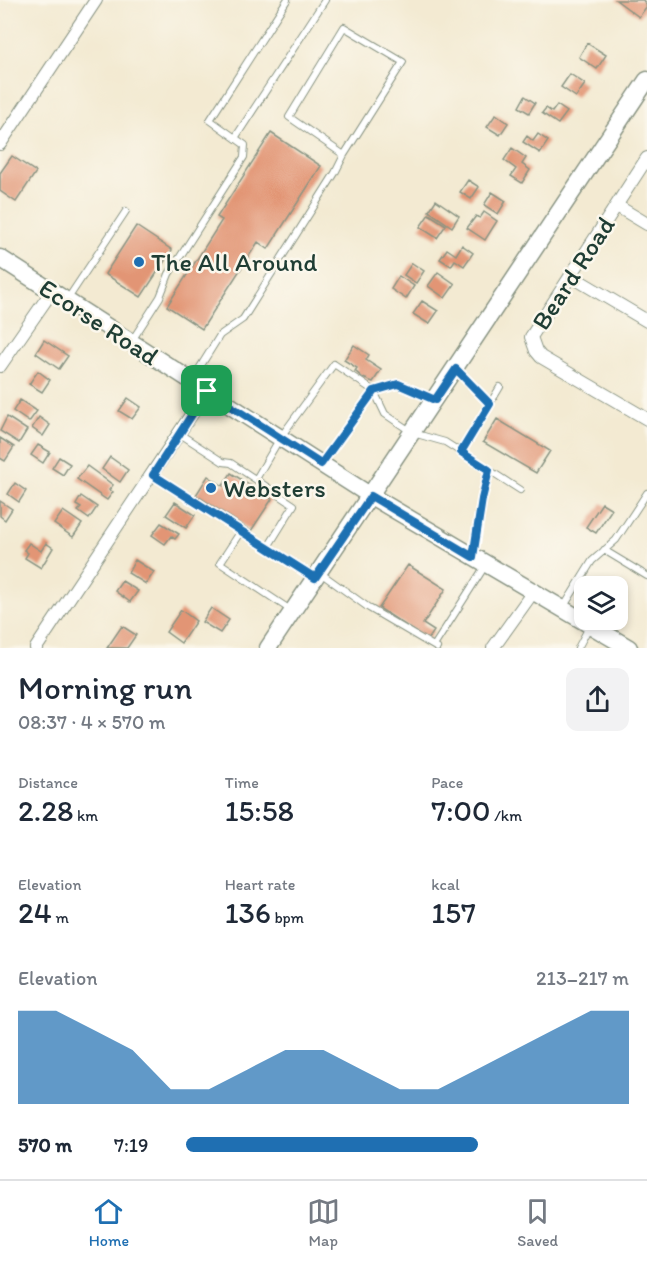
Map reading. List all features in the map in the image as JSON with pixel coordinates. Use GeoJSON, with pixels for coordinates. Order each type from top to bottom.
{"type":"FeatureCollection","features":[{"type":"Feature","properties":{"kind":"main road"},"geometry":{"type":"LineString","coordinates":[[268,648],[647,80]]}},
{"type":"Feature","properties":{"kind":"main road","name":"Ecorse Road"},"geometry":{"type":"LineString","coordinates":[[0,258],[371,496],[574,616]]}},
{"type":"Feature","properties":{"kind":"main road","name":"Ecorse Road"},"geometry":{"type":"LineString","coordinates":[[597,630],[629,648]]}},
{"type":"Feature","properties":{"kind":"street"},"geometry":{"type":"LineString","coordinates":[[0,144],[96,0]]}},
{"type":"Feature","properties":{"kind":"street","name":"Beard Road"},"geometry":{"type":"LineString","coordinates":[[647,158],[533,331],[532,344],[541,357],[647,419]]}},
{"type":"Feature","properties":{"kind":"street"},"geometry":{"type":"LineString","coordinates":[[617,206],[647,224]]}},
{"type":"Feature","properties":{"kind":"street"},"geometry":{"type":"LineString","coordinates":[[571,276],[647,321]]}},
{"type":"Feature","properties":{"kind":"street"},"geometry":{"type":"LineString","coordinates":[[0,366],[52,291]]}},
{"type":"Feature","properties":{"kind":"street"},"geometry":{"type":"LineString","coordinates":[[36,648],[207,391]]}},
{"type":"Feature","properties":{"kind":"street"},"geometry":{"type":"LineString","coordinates":[[493,648],[533,592]]}},
{"type":"Feature","properties":{"kind":"lane"},"geometry":{"type":"LineString","coordinates":[[131,342],[160,297],[169,274],[244,157],[244,145],[210,120],[286,0]]}},
{"type":"Feature","properties":{"kind":"lane"},"geometry":{"type":"LineString","coordinates":[[235,138],[325,0]]}},
{"type":"Feature","properties":{"kind":"lane"},"geometry":{"type":"LineString","coordinates":[[191,381],[220,335],[243,319],[403,62],[344,27],[289,117],[344,155]]}},
{"type":"Feature","properties":{"kind":"lane"},"geometry":{"type":"LineString","coordinates":[[66,301],[126,211]]}},
{"type":"Feature","properties":{"kind":"lane"},"geometry":{"type":"LineString","coordinates":[[256,479],[280,438],[334,364],[374,391],[385,414],[413,433],[445,442],[520,490]]}},
{"type":"Feature","properties":{"kind":"lane"},"geometry":{"type":"LineString","coordinates":[[456,369],[490,404]]}},
{"type":"Feature","properties":{"kind":"lane"},"geometry":{"type":"LineString","coordinates":[[321,464],[374,391],[398,384],[435,400]]}},
{"type":"Feature","properties":{"kind":"lane"},"geometry":{"type":"LineString","coordinates":[[461,452],[500,387]]}},
{"type":"Feature","properties":{"kind":"lane"},"geometry":{"type":"LineString","coordinates":[[180,434],[256,479],[294,505],[268,547]]}},
{"type":"Feature","properties":{"kind":"lane"},"geometry":{"type":"LineString","coordinates":[[153,475],[241,531],[436,647],[479,561],[482,499],[489,470]]}},
{"type":"Feature","properties":{"kind":"lane"},"geometry":{"type":"LineString","coordinates":[[562,609],[592,561],[616,540],[647,493]]}},
{"type":"Feature","properties":{"kind":"lane"},"geometry":{"type":"LineString","coordinates":[[241,531],[220,563],[292,611]]}},
{"type":"Feature","properties":{"kind":"lane"},"geometry":{"type":"LineString","coordinates":[[604,550],[647,576]]}},
{"type":"Feature","properties":{"kind":"lane"},"geometry":{"type":"LineString","coordinates":[[578,648],[588,630]]}},
{"type":"Feature","properties":{"kind":"building"},"geometry":{"type":"Polygon","coordinates":[[[616,0],[643,0],[647,6],[639,17],[616,0]]]}},
{"type":"Feature","properties":{"kind":"building"},"geometry":{"type":"Polygon","coordinates":[[[587,43],[606,55],[597,69],[579,57],[587,43]]]}},
{"type":"Feature","properties":{"kind":"building"},"geometry":{"type":"Polygon","coordinates":[[[570,74],[585,84],[576,97],[561,87],[570,74]]]}},
{"type":"Feature","properties":{"kind":"building"},"geometry":{"type":"Polygon","coordinates":[[[525,96],[535,103],[529,113],[519,107],[525,96]]]}},
{"type":"Feature","properties":{"kind":"building"},"geometry":{"type":"Polygon","coordinates":[[[557,105],[567,112],[558,124],[542,113],[546,108],[552,112],[557,105]]]}},
{"type":"Feature","properties":{"kind":"building"},"geometry":{"type":"Polygon","coordinates":[[[496,114],[508,123],[500,135],[487,127],[496,114]]]}},
{"type":"Feature","properties":{"kind":"building"},"geometry":{"type":"Polygon","coordinates":[[[271,133],[321,166],[268,249],[258,242],[202,329],[167,306],[222,220],[217,217],[271,133]]]}},
{"type":"Feature","properties":{"kind":"building"},"geometry":{"type":"Polygon","coordinates":[[[538,134],[548,141],[540,153],[523,142],[527,136],[533,141],[538,134]]]}},
{"type":"Feature","properties":{"kind":"building"},"geometry":{"type":"Polygon","coordinates":[[[512,148],[526,158],[522,164],[530,170],[522,183],[511,176],[516,169],[504,160],[512,148]]]}},
{"type":"Feature","properties":{"kind":"building"},"geometry":{"type":"Polygon","coordinates":[[[12,156],[36,172],[16,202],[0,191],[0,173],[12,156]]]}},
{"type":"Feature","properties":{"kind":"building"},"geometry":{"type":"Polygon","coordinates":[[[468,180],[479,187],[471,199],[460,192],[468,180]]]}},
{"type":"Feature","properties":{"kind":"building"},"geometry":{"type":"Polygon","coordinates":[[[492,192],[506,201],[498,214],[484,205],[492,192]]]}},
{"type":"Feature","properties":{"kind":"building"},"geometry":{"type":"Polygon","coordinates":[[[436,200],[459,216],[452,227],[429,211],[436,200]]]}},
{"type":"Feature","properties":{"kind":"building"},"geometry":{"type":"Polygon","coordinates":[[[484,212],[497,221],[485,240],[467,228],[476,216],[480,218],[484,212]]]}},
{"type":"Feature","properties":{"kind":"building"},"geometry":{"type":"Polygon","coordinates":[[[429,214],[446,225],[437,238],[420,227],[429,214]]]}},
{"type":"Feature","properties":{"kind":"building","name":"The All Around"},"geometry":{"type":"Polygon","coordinates":[[[136,226],[172,250],[141,297],[105,274],[136,226]]]}},
{"type":"Feature","properties":{"kind":"building"},"geometry":{"type":"Polygon","coordinates":[[[462,245],[473,253],[464,266],[455,260],[451,266],[440,259],[447,249],[456,255],[462,245]]]}},
{"type":"Feature","properties":{"kind":"building"},"geometry":{"type":"Polygon","coordinates":[[[412,263],[424,271],[416,283],[404,275],[412,263]]]}},
{"type":"Feature","properties":{"kind":"building"},"geometry":{"type":"Polygon","coordinates":[[[438,272],[455,284],[445,298],[428,286],[438,272]]]}},
{"type":"Feature","properties":{"kind":"building"},"geometry":{"type":"Polygon","coordinates":[[[399,276],[414,286],[406,299],[391,289],[399,276]]]}},
{"type":"Feature","properties":{"kind":"building"},"geometry":{"type":"Polygon","coordinates":[[[422,301],[438,311],[429,324],[413,314],[422,301]]]}},
{"type":"Feature","properties":{"kind":"building"},"geometry":{"type":"Polygon","coordinates":[[[44,340],[68,356],[59,369],[36,353],[44,340]]]}},
{"type":"Feature","properties":{"kind":"building"},"geometry":{"type":"Polygon","coordinates":[[[354,345],[369,355],[366,360],[381,370],[373,382],[363,378],[355,371],[357,368],[344,360],[354,345]]]}},
{"type":"Feature","properties":{"kind":"building"},"geometry":{"type":"Polygon","coordinates":[[[38,371],[50,380],[42,392],[29,384],[38,371]]]}},
{"type":"Feature","properties":{"kind":"building"},"geometry":{"type":"Polygon","coordinates":[[[128,398],[141,407],[132,419],[119,411],[128,398]]]}},
{"type":"Feature","properties":{"kind":"building"},"geometry":{"type":"Polygon","coordinates":[[[20,400],[37,411],[29,422],[13,411],[20,400]]]}},
{"type":"Feature","properties":{"kind":"building"},"geometry":{"type":"Polygon","coordinates":[[[7,417],[27,430],[19,443],[0,431],[7,417]]]}},
{"type":"Feature","properties":{"kind":"building"},"geometry":{"type":"Polygon","coordinates":[[[39,417],[50,425],[43,436],[32,428],[39,417]]]}},
{"type":"Feature","properties":{"kind":"building"},"geometry":{"type":"Polygon","coordinates":[[[497,419],[550,451],[536,473],[483,442],[497,419]]]}},
{"type":"Feature","properties":{"kind":"building"},"geometry":{"type":"Polygon","coordinates":[[[0,438],[14,447],[5,461],[0,458],[0,438]]]}},
{"type":"Feature","properties":{"kind":"building"},"geometry":{"type":"Polygon","coordinates":[[[38,445],[50,452],[43,463],[31,455],[38,445]]]}},
{"type":"Feature","properties":{"kind":"building"},"geometry":{"type":"Polygon","coordinates":[[[59,457],[70,464],[63,475],[52,468],[59,457]]]}},
{"type":"Feature","properties":{"kind":"building"},"geometry":{"type":"Polygon","coordinates":[[[110,457],[128,470],[120,482],[102,469],[110,457]]]}},
{"type":"Feature","properties":{"kind":"building"},"geometry":{"type":"Polygon","coordinates":[[[87,466],[113,485],[109,490],[113,492],[107,500],[77,479],[87,466]]]}},
{"type":"Feature","properties":{"kind":"building"},"geometry":{"type":"Polygon","coordinates":[[[231,473],[272,499],[251,531],[196,495],[208,476],[223,486],[231,473]]]}},
{"type":"Feature","properties":{"kind":"building"},"geometry":{"type":"Polygon","coordinates":[[[15,483],[26,491],[19,502],[8,494],[15,483]]]}},
{"type":"Feature","properties":{"kind":"building"},"geometry":{"type":"Polygon","coordinates":[[[81,496],[97,507],[89,519],[78,511],[81,508],[76,505],[81,496]]]}},
{"type":"Feature","properties":{"kind":"building"},"geometry":{"type":"Polygon","coordinates":[[[0,501],[12,509],[5,520],[0,516],[0,501]]]}},
{"type":"Feature","properties":{"kind":"building"},"geometry":{"type":"Polygon","coordinates":[[[175,502],[195,515],[186,528],[166,515],[175,502]]]}},
{"type":"Feature","properties":{"kind":"building"},"geometry":{"type":"Polygon","coordinates":[[[602,503],[612,509],[596,533],[586,527],[602,503]]]}},
{"type":"Feature","properties":{"kind":"building"},"geometry":{"type":"Polygon","coordinates":[[[63,511],[82,524],[73,537],[54,524],[63,511]]]}},
{"type":"Feature","properties":{"kind":"building"},"geometry":{"type":"Polygon","coordinates":[[[161,523],[179,534],[175,539],[171,536],[165,544],[152,535],[161,523]]]}},
{"type":"Feature","properties":{"kind":"building"},"geometry":{"type":"Polygon","coordinates":[[[29,543],[41,551],[46,543],[53,548],[41,568],[25,558],[28,553],[24,550],[29,543]]]}},
{"type":"Feature","properties":{"kind":"building"},"geometry":{"type":"Polygon","coordinates":[[[135,560],[154,572],[146,584],[128,573],[135,560]]]}},
{"type":"Feature","properties":{"kind":"building"},"geometry":{"type":"Polygon","coordinates":[[[408,565],[446,589],[423,624],[434,631],[428,640],[379,608],[408,565]]]}},
{"type":"Feature","properties":{"kind":"building"},"geometry":{"type":"Polygon","coordinates":[[[122,581],[138,591],[130,602],[115,591],[122,581]]]}},
{"type":"Feature","properties":{"kind":"building"},"geometry":{"type":"Polygon","coordinates":[[[211,608],[229,620],[220,633],[202,622],[211,608]]]}},
{"type":"Feature","properties":{"kind":"building"},"geometry":{"type":"Polygon","coordinates":[[[181,610],[196,621],[181,643],[166,632],[181,610]]]}},
{"type":"Feature","properties":{"kind":"building"},"geometry":{"type":"Polygon","coordinates":[[[122,626],[136,635],[127,648],[107,648],[122,626]]]}},
{"type":"Feature","properties":{"kind":"place","name":"The All Around"},"geometry":{"type":"Point","coordinates":[139,262]}},
{"type":"Feature","properties":{"kind":"place","name":"Websters"},"geometry":{"type":"Point","coordinates":[211,488]}},
{"type":"Feature","properties":{"kind":"route"},"geometry":{"type":"LineString","coordinates":[[456,369],[490,404],[461,452],[489,470],[473,557],[371,496],[315,578],[153,475],[207,391],[321,464],[374,391],[398,384],[435,400],[456,369]]}}]}
